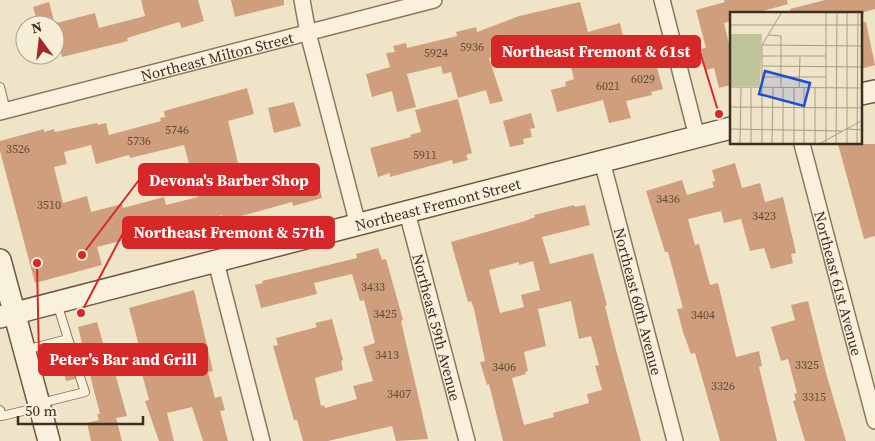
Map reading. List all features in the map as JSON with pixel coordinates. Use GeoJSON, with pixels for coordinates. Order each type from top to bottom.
{"type":"FeatureCollection","features":[{"type":"Feature","properties":{"kind":"main road"},"geometry":{"type":"LineString","coordinates":[[862,94],[875,91]]}},
{"type":"Feature","properties":{"kind":"main road","name":"Northeast Fremont Street"},"geometry":{"type":"LineString","coordinates":[[7,315],[730,128]]}},
{"type":"Feature","properties":{"kind":"main road"},"geometry":{"type":"LineString","coordinates":[[0,260],[7,315],[25,350],[49,441]]}},
{"type":"Feature","properties":{"kind":"street"},"geometry":{"type":"LineString","coordinates":[[302,0],[308,33],[358,225]]}},
{"type":"Feature","properties":{"kind":"street","name":"Northeast Milton Street"},"geometry":{"type":"LineString","coordinates":[[3,111],[434,0]]}},
{"type":"Feature","properties":{"kind":"street"},"geometry":{"type":"LineString","coordinates":[[662,0],[697,137]]}},
{"type":"Feature","properties":{"kind":"street","name":"Northeast 61st Avenue"},"geometry":{"type":"LineString","coordinates":[[802,145],[875,421]]}},
{"type":"Feature","properties":{"kind":"street","name":"Northeast 60th Avenue"},"geometry":{"type":"LineString","coordinates":[[602,161],[675,441]]}},
{"type":"Feature","properties":{"kind":"street","name":"Northeast 59th Avenue"},"geometry":{"type":"LineString","coordinates":[[407,212],[467,441]]}},
{"type":"Feature","properties":{"kind":"street"},"geometry":{"type":"LineString","coordinates":[[216,262],[262,441]]}},
{"type":"Feature","properties":{"kind":"lane"},"geometry":{"type":"LineString","coordinates":[[0,87],[3,111]]}},
{"type":"Feature","properties":{"kind":"lane"},"geometry":{"type":"LineString","coordinates":[[57,303],[74,358]]}},
{"type":"Feature","properties":{"kind":"lane"},"geometry":{"type":"LineString","coordinates":[[25,350],[68,339]]}},
{"type":"Feature","properties":{"kind":"lane"},"geometry":{"type":"LineString","coordinates":[[0,410],[2,416],[85,392],[80,378]]}},
{"type":"Feature","properties":{"kind":"building"},"geometry":{"type":"Polygon","coordinates":[[[141,0],[198,0],[204,21],[182,28],[179,22],[127,38],[128,41],[65,56],[65,21],[95,13],[99,28],[145,16],[141,0]]]}},
{"type":"Feature","properties":{"kind":"building"},"geometry":{"type":"Polygon","coordinates":[[[231,0],[284,0],[284,5],[235,17],[231,0]]]}},
{"type":"Feature","properties":{"kind":"building"},"geometry":{"type":"Polygon","coordinates":[[[724,0],[787,0],[788,4],[759,12],[730,12],[730,21],[724,23],[730,48],[730,85],[719,88],[714,68],[706,70],[700,49],[706,48],[696,10],[725,2],[724,0]]]}},
{"type":"Feature","properties":{"kind":"building"},"geometry":{"type":"Polygon","coordinates":[[[825,0],[875,0],[875,9],[864,12],[864,14],[862,12],[791,12],[790,9],[825,0]]]}},
{"type":"Feature","properties":{"kind":"building"},"geometry":{"type":"Polygon","coordinates":[[[49,2],[52,15],[35,15],[33,7],[49,2]]]}},
{"type":"Feature","properties":{"kind":"building"},"geometry":{"type":"Polygon","coordinates":[[[580,2],[588,32],[620,23],[627,53],[651,47],[663,89],[651,92],[652,95],[626,101],[631,118],[609,123],[603,100],[557,112],[551,90],[566,86],[565,82],[574,79],[564,40],[539,46],[537,38],[514,44],[516,51],[489,58],[503,101],[490,104],[486,90],[458,98],[451,72],[443,74],[441,66],[407,74],[416,107],[397,112],[392,91],[372,97],[366,74],[390,67],[386,53],[395,52],[393,46],[406,43],[407,48],[457,36],[456,32],[476,27],[477,32],[519,16],[580,2]]]}},
{"type":"Feature","properties":{"kind":"building"},"geometry":{"type":"Polygon","coordinates":[[[866,22],[875,65],[862,69],[862,23],[866,22]]]}},
{"type":"Feature","properties":{"kind":"building"},"geometry":{"type":"Polygon","coordinates":[[[247,88],[254,114],[228,121],[244,188],[316,173],[322,198],[293,206],[292,202],[223,221],[222,215],[97,247],[102,265],[35,283],[0,151],[0,141],[44,129],[44,132],[54,129],[55,132],[97,123],[98,125],[106,123],[109,135],[161,121],[160,118],[165,117],[164,111],[247,88]],[[91,145],[64,152],[67,164],[54,167],[63,203],[87,196],[91,212],[122,204],[123,208],[164,197],[166,205],[198,197],[184,145],[130,158],[129,155],[96,164],[91,145]]]}},
{"type":"Feature","properties":{"kind":"building"},"geometry":{"type":"Polygon","coordinates":[[[458,99],[472,153],[466,155],[468,160],[453,164],[452,160],[390,177],[390,173],[378,177],[370,148],[411,137],[410,135],[421,132],[415,110],[458,99]]]}},
{"type":"Feature","properties":{"kind":"building"},"geometry":{"type":"Polygon","coordinates":[[[294,102],[301,126],[274,133],[268,108],[294,102]]]}},
{"type":"Feature","properties":{"kind":"building"},"geometry":{"type":"Polygon","coordinates":[[[531,113],[535,128],[530,129],[532,137],[523,139],[524,144],[510,147],[503,121],[531,113]]]}},
{"type":"Feature","properties":{"kind":"building"},"geometry":{"type":"Polygon","coordinates":[[[875,144],[875,236],[864,239],[838,145],[875,144]]]}},
{"type":"Feature","properties":{"kind":"building"},"geometry":{"type":"Polygon","coordinates":[[[735,163],[742,188],[760,183],[765,202],[783,197],[796,253],[791,254],[793,263],[771,269],[764,248],[750,251],[741,219],[724,223],[721,211],[688,219],[695,245],[699,244],[710,285],[718,283],[736,357],[759,351],[762,366],[759,367],[777,441],[720,441],[695,353],[691,354],[683,332],[677,309],[683,308],[668,252],[665,252],[646,191],[682,180],[687,195],[714,187],[712,182],[715,181],[712,170],[735,163]]]}},
{"type":"Feature","properties":{"kind":"building"},"geometry":{"type":"Polygon","coordinates":[[[574,205],[575,207],[585,205],[590,225],[542,237],[550,264],[593,253],[607,305],[605,306],[616,350],[641,441],[503,441],[489,384],[487,385],[480,362],[485,361],[474,309],[471,301],[468,302],[451,242],[525,221],[535,217],[534,215],[574,205]],[[533,261],[519,265],[519,262],[489,270],[500,313],[524,307],[521,295],[540,290],[533,261]],[[571,301],[538,309],[546,346],[524,352],[528,371],[525,372],[526,374],[512,378],[524,425],[554,417],[553,413],[589,403],[587,394],[602,390],[595,366],[599,365],[591,336],[579,339],[571,301]]]}},
{"type":"Feature","properties":{"kind":"building"},"geometry":{"type":"Polygon","coordinates":[[[378,248],[382,260],[386,259],[403,320],[401,321],[428,439],[396,441],[392,426],[328,441],[303,441],[297,420],[294,420],[273,346],[278,345],[276,338],[317,327],[315,323],[332,319],[343,360],[341,361],[343,370],[315,378],[321,406],[324,405],[325,408],[357,399],[353,386],[373,381],[363,347],[375,343],[364,300],[360,301],[352,274],[314,283],[317,294],[261,308],[255,285],[263,283],[262,281],[357,258],[356,254],[378,248]]]}},
{"type":"Feature","properties":{"kind":"building"},"geometry":{"type":"Polygon","coordinates":[[[194,290],[213,371],[208,372],[215,398],[221,396],[225,410],[220,411],[228,441],[203,441],[192,407],[167,413],[174,441],[159,441],[145,401],[149,400],[140,366],[144,365],[129,308],[194,290]]]}},
{"type":"Feature","properties":{"kind":"building"},"geometry":{"type":"Polygon","coordinates":[[[808,301],[846,441],[805,441],[793,401],[796,400],[794,394],[797,393],[788,359],[781,361],[771,327],[795,320],[791,305],[808,301]]]}},
{"type":"Feature","properties":{"kind":"building"},"geometry":{"type":"Polygon","coordinates":[[[97,322],[104,347],[112,345],[117,361],[112,362],[127,416],[116,418],[122,441],[91,441],[87,423],[99,420],[97,414],[100,414],[90,375],[86,376],[79,372],[76,374],[75,379],[66,381],[61,361],[69,359],[75,363],[79,357],[85,355],[78,327],[97,322]]]}},
{"type":"Feature","properties":{"kind":"place","name":"Northeast Fremont & 61st"},"geometry":{"type":"Point","coordinates":[719,114]}},
{"type":"Feature","properties":{"kind":"place","name":"Devona's Barber Shop"},"geometry":{"type":"Point","coordinates":[82,255]}},
{"type":"Feature","properties":{"kind":"place","name":"Peter's Bar and Grill"},"geometry":{"type":"Point","coordinates":[37,263]}},
{"type":"Feature","properties":{"kind":"place","name":"Northeast Fremont & 57th"},"geometry":{"type":"Point","coordinates":[81,313]}}]}
